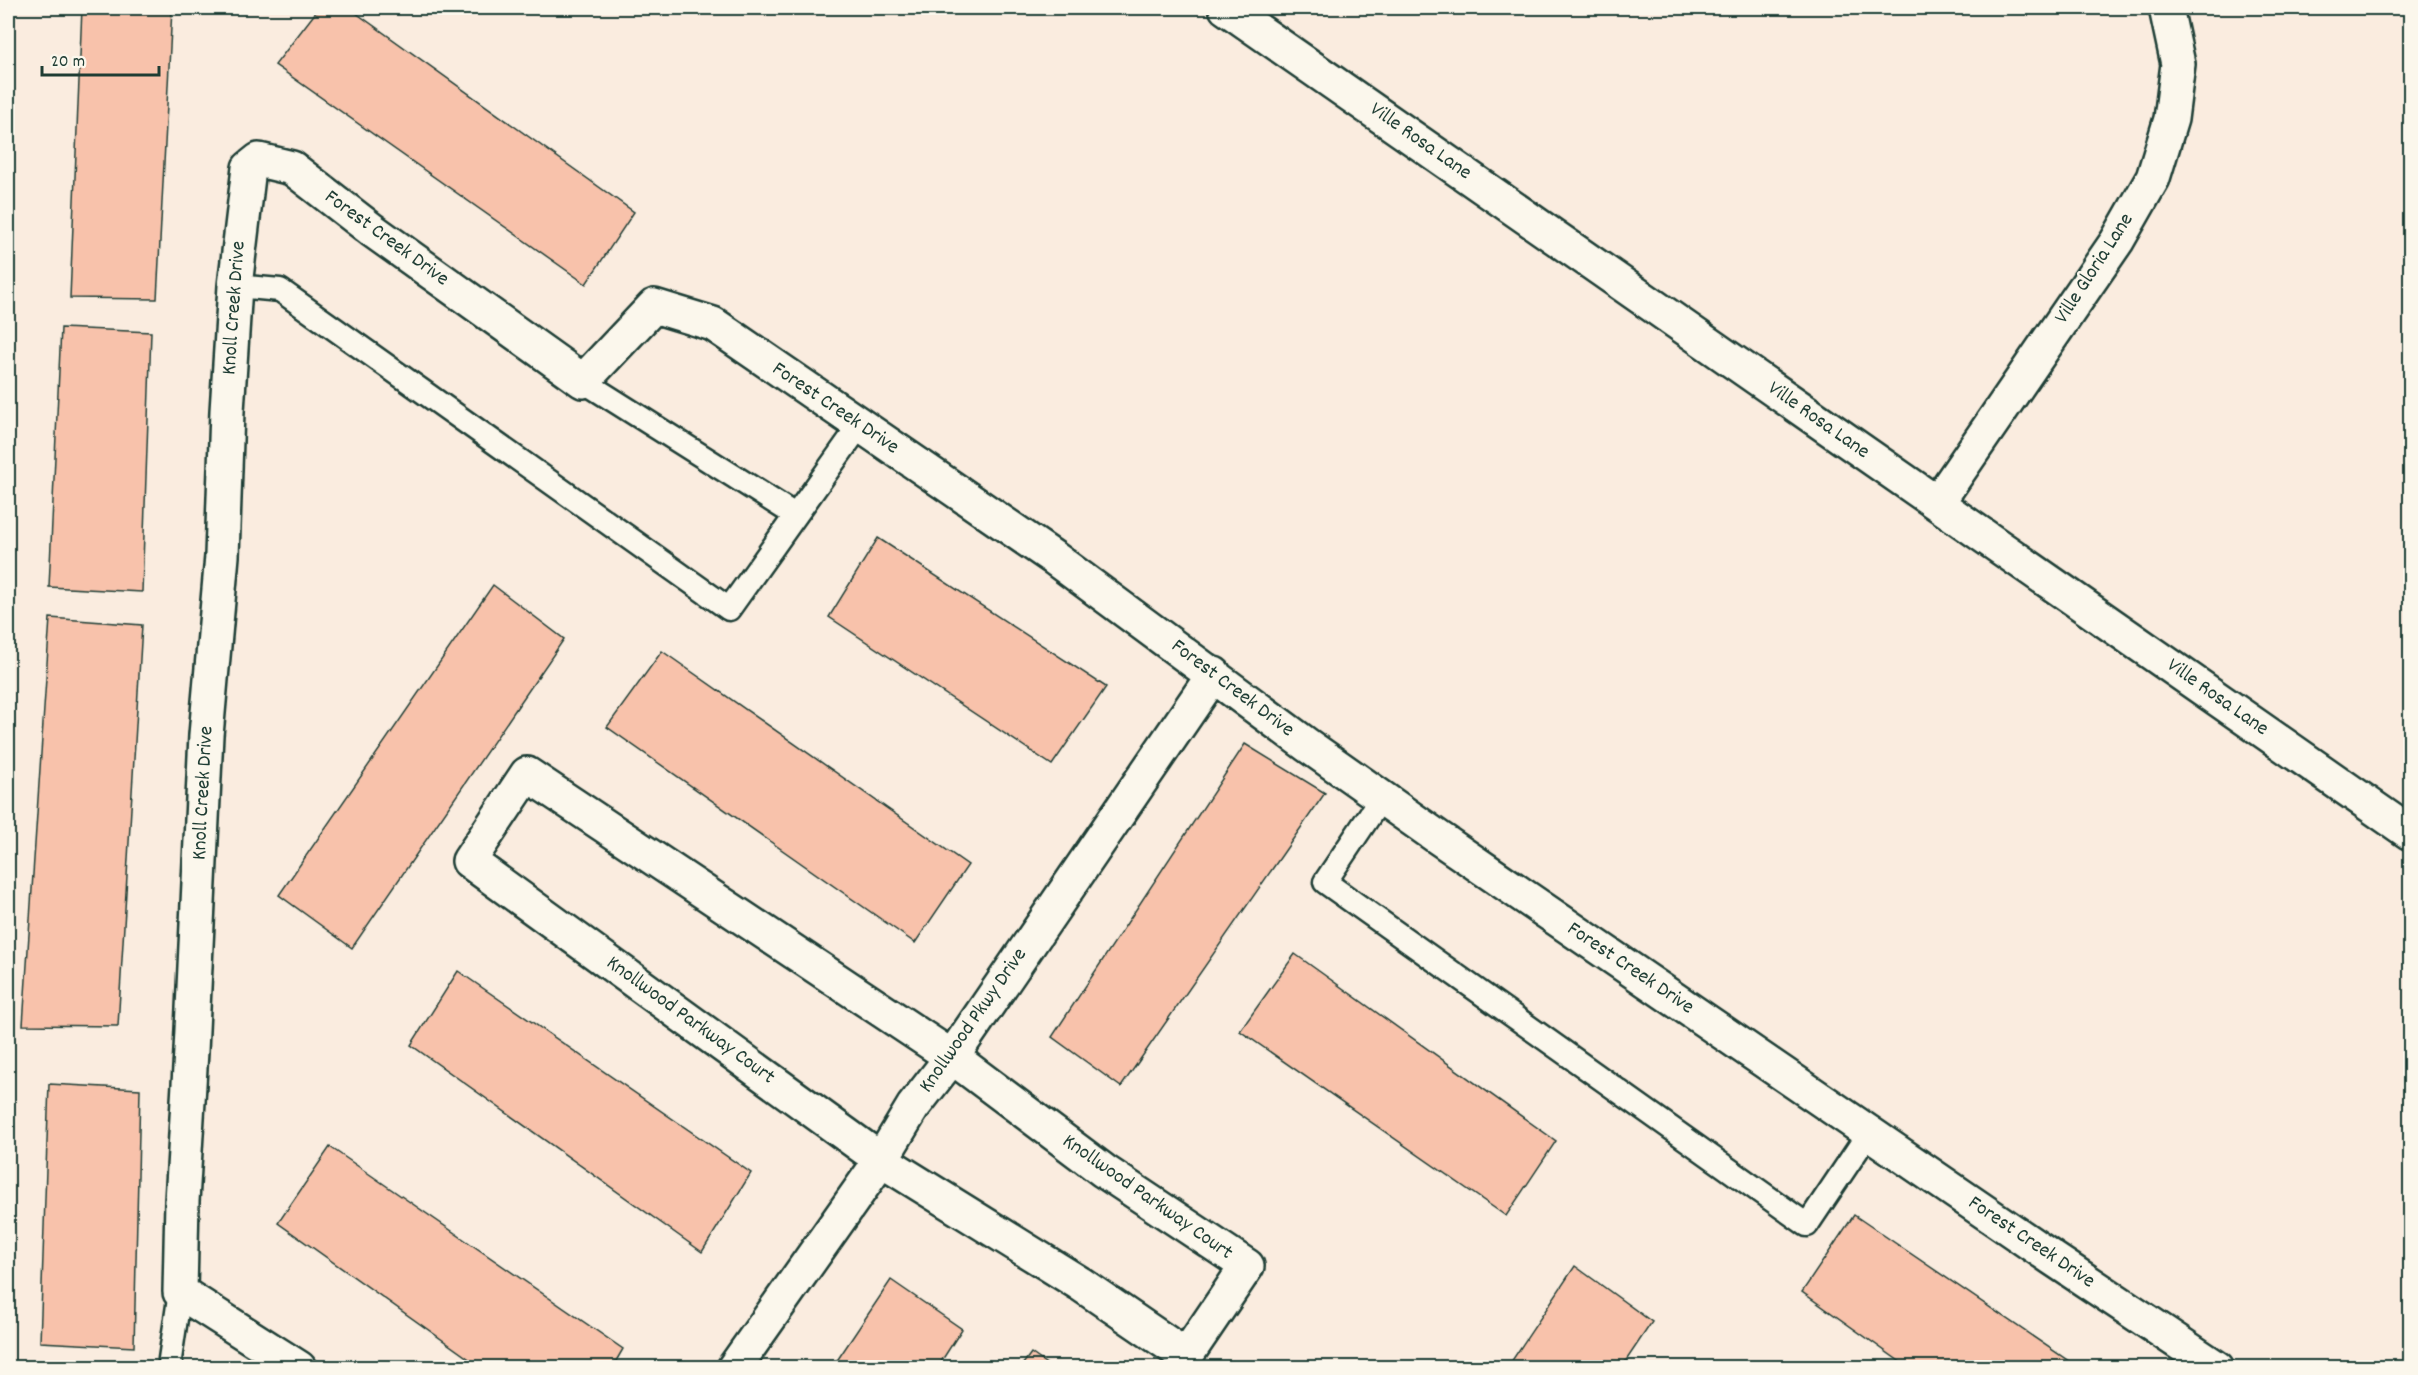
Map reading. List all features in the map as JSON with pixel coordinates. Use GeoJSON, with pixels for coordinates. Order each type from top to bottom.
{"type":"FeatureCollection","features":[{"type":"Feature","properties":{"kind":"street","name":"Ville Rosa Lane"},"geometry":{"type":"LineString","coordinates":[[1226,8],[2410,833]]}},
{"type":"Feature","properties":{"kind":"street","name":"Ville Gloria Lane"},"geometry":{"type":"LineString","coordinates":[[1937,503],[2117,241],[2152,178],[2170,119],[2178,64],[2166,8]]}},
{"type":"Feature","properties":{"kind":"street","name":"Knoll Creek Drive"},"geometry":{"type":"LineString","coordinates":[[180,1292],[182,1201],[206,735],[222,556],[227,411],[235,286],[249,168],[259,160]]}},
{"type":"Feature","properties":{"kind":"street","name":"Forest Creek Drive"},"geometry":{"type":"LineString","coordinates":[[259,160],[292,168],[372,230],[583,381],[654,306],[713,324],[1054,558],[1214,674],[1307,745],[1604,951],[2217,1368]]}},
{"type":"Feature","properties":{"kind":"street","name":"Knollwood Pkwy Drive"},"geometry":{"type":"LineString","coordinates":[[734,1368],[881,1160],[913,1107],[952,1057],[1214,674]]}},
{"type":"Feature","properties":{"kind":"street","name":"Knollwood Parkway Court"},"geometry":{"type":"LineString","coordinates":[[527,774],[952,1057],[1104,1171],[1247,1266],[1186,1356],[1079,1283],[881,1160],[469,861],[527,774]]}},
{"type":"Feature","properties":{"kind":"street"},"geometry":{"type":"LineString","coordinates":[[180,1292],[298,1368]]}},
{"type":"Feature","properties":{"kind":"lane"},"geometry":{"type":"LineString","coordinates":[[235,286],[280,290],[729,609],[860,425]]}},
{"type":"Feature","properties":{"kind":"lane"},"geometry":{"type":"LineString","coordinates":[[583,381],[795,515]]}},
{"type":"Feature","properties":{"kind":"lane"},"geometry":{"type":"LineString","coordinates":[[1382,797],[1324,882],[1808,1225],[1870,1131]]}},
{"type":"Feature","properties":{"kind":"lane"},"geometry":{"type":"LineString","coordinates":[[172,1368],[170,1359],[180,1292]]}},
{"type":"Feature","properties":{"kind":"building"},"geometry":{"type":"Polygon","coordinates":[[[82,8],[172,8],[157,299],[70,298],[82,8]]]}},
{"type":"Feature","properties":{"kind":"building"},"geometry":{"type":"Polygon","coordinates":[[[319,8],[349,8],[634,212],[586,284],[275,65],[319,8]]]}},
{"type":"Feature","properties":{"kind":"building"},"geometry":{"type":"Polygon","coordinates":[[[61,328],[151,332],[142,592],[49,587],[61,328]]]}},
{"type":"Feature","properties":{"kind":"building"},"geometry":{"type":"Polygon","coordinates":[[[878,538],[1106,687],[1052,765],[829,617],[878,538]]]}},
{"type":"Feature","properties":{"kind":"building"},"geometry":{"type":"Polygon","coordinates":[[[493,585],[564,639],[352,948],[279,895],[493,585]]]}},
{"type":"Feature","properties":{"kind":"building"},"geometry":{"type":"Polygon","coordinates":[[[50,618],[142,625],[118,1026],[23,1025],[50,618]]]}},
{"type":"Feature","properties":{"kind":"building"},"geometry":{"type":"Polygon","coordinates":[[[662,651],[968,865],[915,943],[607,727],[662,651]]]}},
{"type":"Feature","properties":{"kind":"building"},"geometry":{"type":"Polygon","coordinates":[[[1245,744],[1325,793],[1121,1087],[1052,1037],[1245,744]]]}},
{"type":"Feature","properties":{"kind":"building"},"geometry":{"type":"Polygon","coordinates":[[[1295,954],[1556,1141],[1506,1216],[1240,1031],[1295,954]]]}},
{"type":"Feature","properties":{"kind":"building"},"geometry":{"type":"Polygon","coordinates":[[[458,971],[751,1173],[702,1252],[411,1045],[458,971]]]}},
{"type":"Feature","properties":{"kind":"building"},"geometry":{"type":"Polygon","coordinates":[[[49,1084],[140,1089],[134,1347],[40,1342],[49,1084]]]}},
{"type":"Feature","properties":{"kind":"building"},"geometry":{"type":"Polygon","coordinates":[[[330,1147],[623,1349],[612,1368],[482,1368],[278,1223],[330,1147]]]}},
{"type":"Feature","properties":{"kind":"building"},"geometry":{"type":"Polygon","coordinates":[[[1854,1215],[2079,1368],[1909,1368],[1802,1292],[1854,1215]]]}},
{"type":"Feature","properties":{"kind":"building"},"geometry":{"type":"Polygon","coordinates":[[[1575,1266],[1652,1322],[1621,1368],[1507,1368],[1575,1266]]]}},
{"type":"Feature","properties":{"kind":"building"},"geometry":{"type":"Polygon","coordinates":[[[891,1280],[962,1329],[937,1368],[832,1368],[891,1280]]]}},
{"type":"Feature","properties":{"kind":"building"},"geometry":{"type":"Polygon","coordinates":[[[1031,1353],[1052,1368],[1020,1368],[1031,1353]]]}}]}
